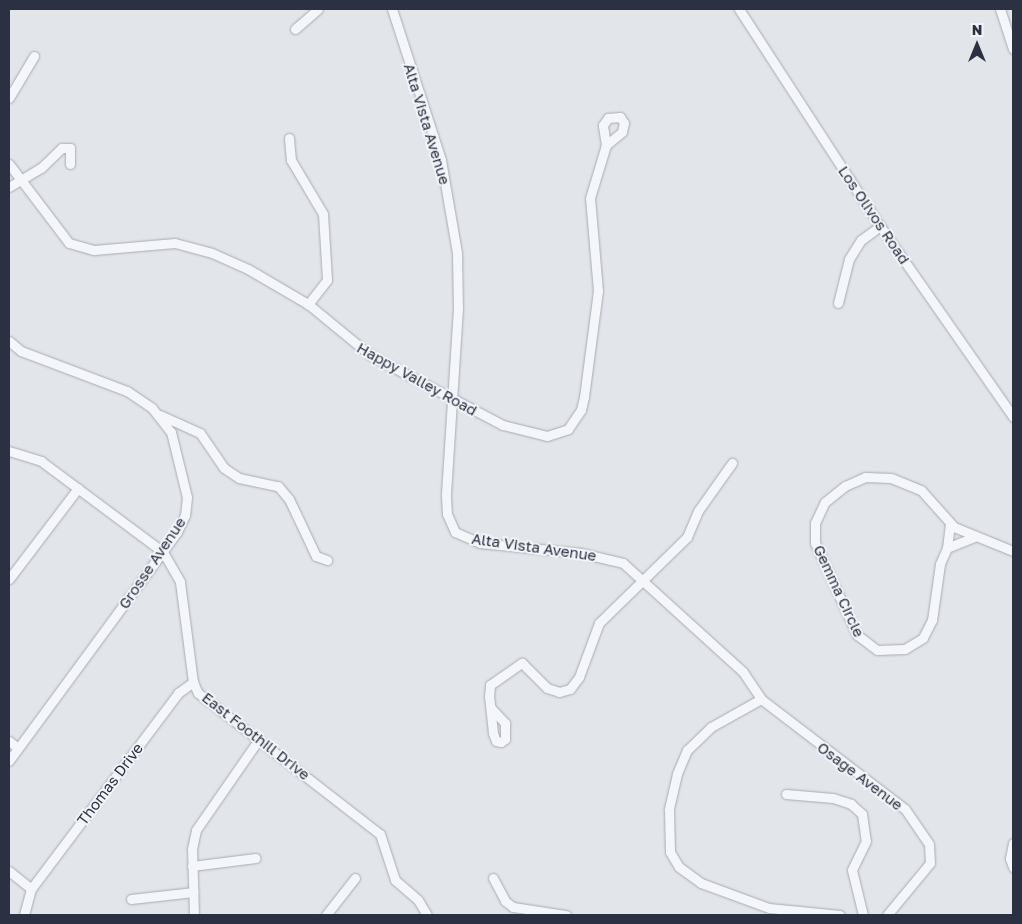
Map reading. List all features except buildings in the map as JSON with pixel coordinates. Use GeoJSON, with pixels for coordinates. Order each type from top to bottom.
{"type":"FeatureCollection","features":[{"type":"Feature","properties":{"kind":"street"},"geometry":{"type":"LineString","coordinates":[[295,29],[318,9]]}},
{"type":"Feature","properties":{"kind":"street","name":"Alta Vista Avenue"},"geometry":{"type":"LineString","coordinates":[[392,9],[441,160],[453,227],[458,308],[446,496],[447,514],[455,532],[480,543],[610,558],[631,568],[681,620],[743,672],[761,699]]}},
{"type":"Feature","properties":{"kind":"street","name":"Los Olivos Road"},"geometry":{"type":"LineString","coordinates":[[739,9],[880,226],[1013,417]]}},
{"type":"Feature","properties":{"kind":"street"},"geometry":{"type":"LineString","coordinates":[[1000,9],[1013,49]]}},
{"type":"Feature","properties":{"kind":"street"},"geometry":{"type":"LineString","coordinates":[[9,98],[34,56]]}},
{"type":"Feature","properties":{"kind":"street"},"geometry":{"type":"LineString","coordinates":[[289,138],[291,160],[323,214],[328,280],[308,304]]}},
{"type":"Feature","properties":{"kind":"street","name":"Happy Valley Road"},"geometry":{"type":"LineString","coordinates":[[9,164],[18,181],[69,243],[94,250],[160,243],[194,246],[248,269],[308,304],[370,355],[503,425],[534,435],[558,434],[574,422],[584,397],[598,291],[590,198],[606,145]]}},
{"type":"Feature","properties":{"kind":"street"},"geometry":{"type":"LineString","coordinates":[[9,187],[41,168],[62,148],[70,148],[70,164]]}},
{"type":"Feature","properties":{"kind":"street"},"geometry":{"type":"LineString","coordinates":[[838,303],[849,259],[861,240],[880,226]]}},
{"type":"Feature","properties":{"kind":"street","name":"Grosse Avenue"},"geometry":{"type":"LineString","coordinates":[[9,341],[21,351],[127,391],[158,414],[173,439],[187,497],[185,515],[163,552],[9,761]]}},
{"type":"Feature","properties":{"kind":"street"},"geometry":{"type":"LineString","coordinates":[[158,414],[200,434],[224,468],[239,478],[278,486],[289,499],[316,556],[327,560]]}},
{"type":"Feature","properties":{"kind":"street","name":"East Foothill Drive"},"geometry":{"type":"LineString","coordinates":[[9,451],[41,461],[163,552],[180,582],[192,682],[198,693],[380,834],[395,880],[418,900],[427,915]]}},
{"type":"Feature","properties":{"kind":"street"},"geometry":{"type":"LineString","coordinates":[[491,708],[490,685],[522,663],[547,688],[570,689],[579,677],[599,623],[687,537],[698,511],[732,463]]}},
{"type":"Feature","properties":{"kind":"street","name":"Gemma Circle"},"geometry":{"type":"LineString","coordinates":[[950,523],[947,548],[940,564],[929,630],[923,638],[905,649],[877,650],[857,635],[815,543],[815,522],[834,493],[865,477],[878,477],[912,484],[950,523],[974,537],[1013,550]]}},
{"type":"Feature","properties":{"kind":"street"},"geometry":{"type":"LineString","coordinates":[[9,579],[78,488]]}},
{"type":"Feature","properties":{"kind":"street"},"geometry":{"type":"LineString","coordinates":[[947,548],[974,537]]}},
{"type":"Feature","properties":{"kind":"street","name":"Thomas Drive"},"geometry":{"type":"LineString","coordinates":[[31,889],[178,693],[192,682]]}},
{"type":"Feature","properties":{"kind":"street"},"geometry":{"type":"LineString","coordinates":[[761,699],[711,727],[687,750],[677,774],[669,810],[670,852],[688,875],[718,889],[769,908],[840,915]]}},
{"type":"Feature","properties":{"kind":"street","name":"Osage Avenue"},"geometry":{"type":"LineString","coordinates":[[761,699],[889,795],[923,832],[931,852],[930,863],[887,915]]}},
{"type":"Feature","properties":{"kind":"street"},"geometry":{"type":"LineString","coordinates":[[194,915],[192,866],[196,830],[259,740]]}},
{"type":"Feature","properties":{"kind":"street"},"geometry":{"type":"LineString","coordinates":[[9,741],[18,748]]}},
{"type":"Feature","properties":{"kind":"street"},"geometry":{"type":"LineString","coordinates":[[786,794],[833,798],[851,804],[862,814],[866,841],[852,870],[863,915]]}},
{"type":"Feature","properties":{"kind":"street"},"geometry":{"type":"LineString","coordinates":[[1013,843],[1010,859],[1013,867]]}},
{"type":"Feature","properties":{"kind":"street"},"geometry":{"type":"LineString","coordinates":[[192,866],[254,858]]}},
{"type":"Feature","properties":{"kind":"street"},"geometry":{"type":"LineString","coordinates":[[9,871],[31,889],[24,915]]}},
{"type":"Feature","properties":{"kind":"street"},"geometry":{"type":"LineString","coordinates":[[326,915],[355,878]]}},
{"type":"Feature","properties":{"kind":"street"},"geometry":{"type":"LineString","coordinates":[[493,878],[504,901],[512,907],[566,915]]}},
{"type":"Feature","properties":{"kind":"street"},"geometry":{"type":"LineString","coordinates":[[131,899],[194,892]]}}]}
